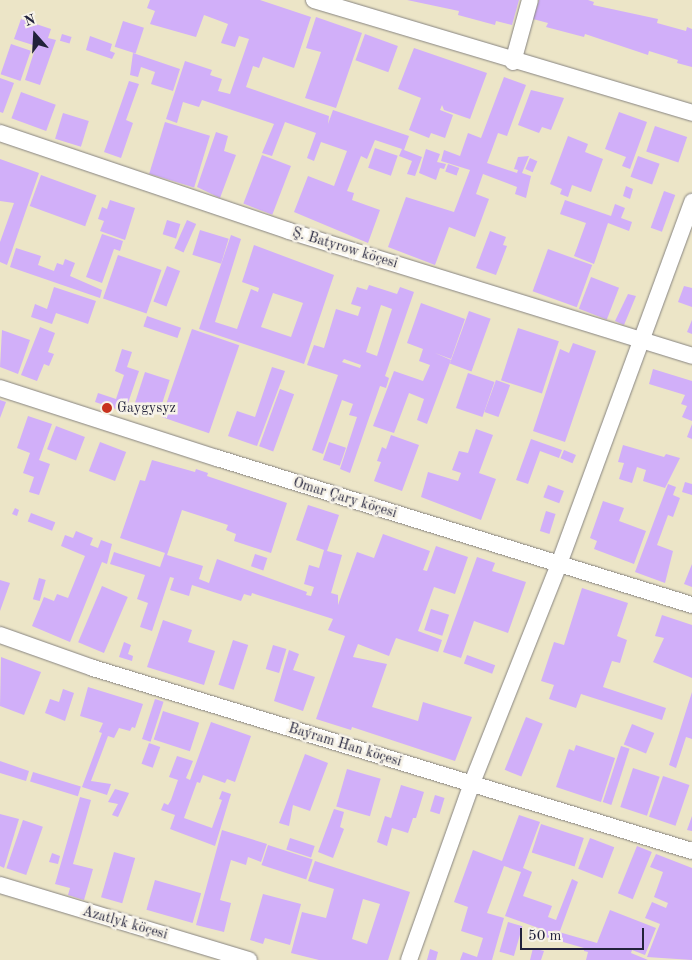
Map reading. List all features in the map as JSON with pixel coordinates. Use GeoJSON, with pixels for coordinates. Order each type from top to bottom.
{"type":"FeatureCollection","features":[{"type":"Feature","properties":{"kind":"street"},"geometry":{"type":"LineString","coordinates":[[314,0],[513,62],[692,113]]}},
{"type":"Feature","properties":{"kind":"street"},"geometry":{"type":"LineString","coordinates":[[513,62],[530,0]]}},
{"type":"Feature","properties":{"kind":"street","name":"Ş. Batyrow köçesi"},"geometry":{"type":"LineString","coordinates":[[0,133],[289,231],[692,356]]}},
{"type":"Feature","properties":{"kind":"street"},"geometry":{"type":"LineString","coordinates":[[409,960],[472,783],[559,564],[692,202]]}},
{"type":"Feature","properties":{"kind":"street","name":"Omar Çary köçesi"},"geometry":{"type":"LineString","coordinates":[[0,388],[692,605]]}},
{"type":"Feature","properties":{"kind":"street","name":"Baýram Han köçesi"},"geometry":{"type":"LineString","coordinates":[[0,635],[93,668],[692,851]]}},
{"type":"Feature","properties":{"kind":"street","name":"Azatlyk köçesi"},"geometry":{"type":"LineString","coordinates":[[0,885],[250,960]]}},
{"type":"Feature","properties":{"kind":"building"},"geometry":{"type":"Polygon","coordinates":[[[150,0],[260,0],[311,17],[294,68],[263,57],[259,68],[253,66],[246,87],[329,116],[328,124],[333,110],[409,136],[404,150],[422,157],[415,176],[407,174],[412,161],[399,156],[402,149],[375,140],[367,159],[361,156],[347,191],[354,193],[352,200],[380,210],[368,243],[294,212],[308,176],[334,186],[347,151],[321,142],[314,161],[307,158],[316,133],[285,122],[272,156],[262,153],[274,124],[202,100],[199,107],[183,102],[177,123],[166,119],[185,61],[212,70],[210,75],[222,79],[218,91],[230,94],[249,39],[239,36],[235,47],[221,43],[228,24],[204,15],[196,37],[150,24],[155,11],[147,8],[150,0]]]}},
{"type":"Feature","properties":{"kind":"building"},"geometry":{"type":"Polygon","coordinates":[[[407,0],[519,0],[512,25],[496,21],[495,25],[458,15],[459,11],[407,0]]]}},
{"type":"Feature","properties":{"kind":"building"},"geometry":{"type":"Polygon","coordinates":[[[539,0],[588,0],[594,2],[593,5],[658,19],[657,23],[686,31],[687,27],[692,29],[692,67],[677,63],[678,60],[649,51],[648,55],[585,34],[584,37],[546,27],[548,23],[533,19],[539,0]]]}},
{"type":"Feature","properties":{"kind":"building"},"geometry":{"type":"Polygon","coordinates":[[[316,17],[362,33],[336,108],[305,98],[321,52],[306,48],[316,17]]]}},
{"type":"Feature","properties":{"kind":"building"},"geometry":{"type":"Polygon","coordinates":[[[21,19],[51,29],[48,38],[56,40],[40,85],[25,80],[36,46],[14,39],[21,19]]]}},
{"type":"Feature","properties":{"kind":"building"},"geometry":{"type":"Polygon","coordinates":[[[123,21],[144,28],[136,53],[115,47],[123,21]]]}},
{"type":"Feature","properties":{"kind":"building"},"geometry":{"type":"Polygon","coordinates":[[[62,34],[72,37],[70,44],[60,41],[62,34]]]}},
{"type":"Feature","properties":{"kind":"building"},"geometry":{"type":"Polygon","coordinates":[[[365,34],[398,46],[388,72],[355,60],[365,34]]]}},
{"type":"Feature","properties":{"kind":"building"},"geometry":{"type":"Polygon","coordinates":[[[90,36],[112,44],[110,51],[115,53],[112,59],[86,50],[90,36]]]}},
{"type":"Feature","properties":{"kind":"building"},"geometry":{"type":"Polygon","coordinates":[[[11,44],[31,51],[20,81],[1,74],[11,44]]]}},
{"type":"Feature","properties":{"kind":"building"},"geometry":{"type":"Polygon","coordinates":[[[414,48],[487,73],[470,119],[444,110],[442,105],[440,110],[453,115],[445,138],[431,133],[429,138],[409,130],[421,98],[398,89],[414,48]]]}},
{"type":"Feature","properties":{"kind":"building"},"geometry":{"type":"Polygon","coordinates":[[[133,53],[180,69],[173,91],[151,84],[155,72],[141,67],[138,77],[130,75],[133,53]]]}},
{"type":"Feature","properties":{"kind":"building"},"geometry":{"type":"Polygon","coordinates":[[[504,77],[526,85],[507,136],[498,133],[487,163],[517,173],[518,170],[514,169],[518,157],[529,156],[522,173],[531,176],[526,198],[515,194],[517,187],[483,174],[476,194],[489,199],[475,237],[449,227],[435,265],[388,247],[406,197],[454,212],[470,170],[441,161],[444,150],[460,156],[468,133],[481,138],[504,77]]]}},
{"type":"Feature","properties":{"kind":"building"},"geometry":{"type":"Polygon","coordinates":[[[0,78],[14,83],[3,113],[0,112],[0,78]]]}},
{"type":"Feature","properties":{"kind":"building"},"geometry":{"type":"Polygon","coordinates":[[[129,81],[139,84],[126,120],[133,123],[121,158],[104,152],[129,81]]]}},
{"type":"Feature","properties":{"kind":"building"},"geometry":{"type":"Polygon","coordinates":[[[531,90],[564,98],[551,130],[542,127],[539,133],[518,125],[531,90]]]}},
{"type":"Feature","properties":{"kind":"building"},"geometry":{"type":"Polygon","coordinates":[[[21,92],[56,105],[46,131],[11,118],[21,92]]]}},
{"type":"Feature","properties":{"kind":"building"},"geometry":{"type":"Polygon","coordinates":[[[619,112],[647,122],[630,169],[622,166],[626,157],[605,149],[619,112]]]}},
{"type":"Feature","properties":{"kind":"building"},"geometry":{"type":"Polygon","coordinates":[[[63,113],[89,121],[81,147],[55,139],[63,113]]]}},
{"type":"Feature","properties":{"kind":"building"},"geometry":{"type":"Polygon","coordinates":[[[165,122],[210,136],[194,187],[149,174],[165,122]]]}},
{"type":"Feature","properties":{"kind":"building"},"geometry":{"type":"Polygon","coordinates":[[[655,126],[687,137],[678,163],[646,152],[655,126]]]}},
{"type":"Feature","properties":{"kind":"building"},"geometry":{"type":"Polygon","coordinates":[[[216,132],[228,136],[224,151],[236,155],[220,198],[197,187],[216,132]]]}},
{"type":"Feature","properties":{"kind":"building"},"geometry":{"type":"Polygon","coordinates":[[[568,136],[588,144],[585,152],[603,159],[591,192],[572,185],[568,197],[560,194],[562,189],[550,184],[568,136]]]}},
{"type":"Feature","properties":{"kind":"building"},"geometry":{"type":"Polygon","coordinates":[[[375,148],[398,156],[391,176],[368,168],[375,148]]]}},
{"type":"Feature","properties":{"kind":"building"},"geometry":{"type":"Polygon","coordinates":[[[426,149],[440,154],[437,162],[446,164],[444,169],[440,168],[436,180],[419,173],[426,149]]]}},
{"type":"Feature","properties":{"kind":"building"},"geometry":{"type":"Polygon","coordinates":[[[262,155],[291,166],[272,215],[243,204],[262,155]]]}},
{"type":"Feature","properties":{"kind":"building"},"geometry":{"type":"Polygon","coordinates":[[[638,156],[660,164],[652,185],[630,177],[638,156]]]}},
{"type":"Feature","properties":{"kind":"building"},"geometry":{"type":"Polygon","coordinates":[[[530,158],[537,161],[533,172],[525,169],[530,158]]]}},
{"type":"Feature","properties":{"kind":"building"},"geometry":{"type":"Polygon","coordinates":[[[0,159],[39,173],[7,265],[0,262],[0,242],[14,203],[0,201],[0,159]]]}},
{"type":"Feature","properties":{"kind":"building"},"geometry":{"type":"Polygon","coordinates":[[[448,164],[459,168],[457,176],[445,172],[448,164]]]}},
{"type":"Feature","properties":{"kind":"building"},"geometry":{"type":"Polygon","coordinates":[[[41,175],[96,195],[85,226],[30,206],[41,175]]]}},
{"type":"Feature","properties":{"kind":"building"},"geometry":{"type":"Polygon","coordinates":[[[626,186],[633,189],[630,199],[623,196],[626,186]]]}},
{"type":"Feature","properties":{"kind":"building"},"geometry":{"type":"Polygon","coordinates":[[[664,191],[675,195],[662,232],[651,228],[664,191]]]}},
{"type":"Feature","properties":{"kind":"building"},"geometry":{"type":"Polygon","coordinates":[[[110,200],[135,208],[125,240],[100,231],[104,221],[98,219],[102,207],[107,209],[110,200]]]}},
{"type":"Feature","properties":{"kind":"building"},"geometry":{"type":"Polygon","coordinates":[[[565,200],[611,216],[615,204],[625,208],[621,218],[632,222],[629,231],[608,223],[594,264],[574,256],[586,223],[560,214],[565,200]]]}},
{"type":"Feature","properties":{"kind":"building"},"geometry":{"type":"Polygon","coordinates":[[[167,220],[180,224],[176,238],[163,234],[167,220]]]}},
{"type":"Feature","properties":{"kind":"building"},"geometry":{"type":"Polygon","coordinates":[[[187,220],[196,224],[184,252],[174,248],[187,220]]]}},
{"type":"Feature","properties":{"kind":"building"},"geometry":{"type":"Polygon","coordinates":[[[200,230],[229,239],[221,264],[192,255],[200,230]]]}},
{"type":"Feature","properties":{"kind":"building"},"geometry":{"type":"Polygon","coordinates":[[[490,231],[506,237],[503,245],[507,246],[496,275],[476,268],[490,231]]]}},
{"type":"Feature","properties":{"kind":"building"},"geometry":{"type":"Polygon","coordinates":[[[102,234],[123,241],[120,251],[114,249],[102,283],[86,277],[102,234]]]}},
{"type":"Feature","properties":{"kind":"building"},"geometry":{"type":"Polygon","coordinates":[[[231,235],[241,239],[215,322],[237,329],[251,289],[258,292],[259,288],[242,282],[254,245],[334,275],[304,364],[199,329],[231,235]],[[273,293],[261,327],[291,337],[303,303],[273,293]]]}},
{"type":"Feature","properties":{"kind":"building"},"geometry":{"type":"Polygon","coordinates":[[[16,248],[41,256],[38,265],[54,271],[57,263],[63,265],[65,259],[75,263],[70,276],[102,290],[100,298],[10,267],[16,248]]]}},
{"type":"Feature","properties":{"kind":"building"},"geometry":{"type":"Polygon","coordinates":[[[548,249],[592,265],[577,307],[533,291],[548,249]]]}},
{"type":"Feature","properties":{"kind":"building"},"geometry":{"type":"Polygon","coordinates":[[[118,255],[161,270],[147,313],[103,298],[118,255]]]}},
{"type":"Feature","properties":{"kind":"building"},"geometry":{"type":"Polygon","coordinates":[[[167,266],[180,271],[166,306],[153,301],[167,266]]]}},
{"type":"Feature","properties":{"kind":"building"},"geometry":{"type":"Polygon","coordinates":[[[591,277],[619,288],[607,319],[579,309],[591,277]]]}},
{"type":"Feature","properties":{"kind":"building"},"geometry":{"type":"Polygon","coordinates":[[[369,285],[397,294],[400,287],[414,292],[385,376],[389,378],[386,388],[380,386],[350,473],[340,469],[357,417],[349,415],[353,404],[342,400],[323,454],[312,450],[338,375],[307,365],[314,345],[324,348],[336,309],[358,316],[361,307],[351,304],[357,287],[367,290],[369,285]],[[381,305],[366,352],[377,356],[392,309],[381,305]],[[344,359],[342,362],[360,368],[361,365],[344,359]]]}},
{"type":"Feature","properties":{"kind":"building"},"geometry":{"type":"Polygon","coordinates":[[[684,286],[692,288],[692,307],[678,302],[684,286]]]}},
{"type":"Feature","properties":{"kind":"building"},"geometry":{"type":"Polygon","coordinates":[[[54,287],[96,301],[88,324],[56,313],[52,324],[31,317],[35,304],[47,309],[54,287]]]}},
{"type":"Feature","properties":{"kind":"building"},"geometry":{"type":"Polygon","coordinates":[[[628,294],[636,296],[624,325],[615,321],[628,294]]]}},
{"type":"Feature","properties":{"kind":"building"},"geometry":{"type":"Polygon","coordinates":[[[421,303],[465,319],[451,359],[435,353],[451,360],[427,424],[417,420],[424,399],[409,393],[394,433],[373,426],[394,371],[423,381],[430,365],[419,361],[423,349],[407,343],[421,303]]]}},
{"type":"Feature","properties":{"kind":"building"},"geometry":{"type":"Polygon","coordinates":[[[469,311],[491,319],[471,371],[450,364],[469,311]]]}},
{"type":"Feature","properties":{"kind":"building"},"geometry":{"type":"Polygon","coordinates":[[[147,316],[181,328],[177,338],[143,326],[147,316]]]}},
{"type":"Feature","properties":{"kind":"building"},"geometry":{"type":"Polygon","coordinates":[[[692,320],[692,334],[687,332],[692,320]]]}},
{"type":"Feature","properties":{"kind":"building"},"geometry":{"type":"Polygon","coordinates":[[[40,327],[55,333],[48,352],[54,354],[49,366],[44,364],[37,381],[21,375],[40,327]]]}},
{"type":"Feature","properties":{"kind":"building"},"geometry":{"type":"Polygon","coordinates":[[[518,328],[559,341],[542,394],[501,380],[518,328]]]}},
{"type":"Feature","properties":{"kind":"building"},"geometry":{"type":"Polygon","coordinates":[[[192,329],[239,345],[209,433],[162,417],[192,329]]]}},
{"type":"Feature","properties":{"kind":"building"},"geometry":{"type":"Polygon","coordinates":[[[2,330],[30,340],[18,374],[0,367],[2,330]]]}},
{"type":"Feature","properties":{"kind":"building"},"geometry":{"type":"Polygon","coordinates":[[[573,343],[596,351],[565,442],[533,431],[560,349],[569,353],[573,343]]]}},
{"type":"Feature","properties":{"kind":"building"},"geometry":{"type":"Polygon","coordinates":[[[122,349],[132,352],[127,367],[139,371],[125,412],[95,402],[98,393],[116,399],[124,375],[115,371],[122,349]]]}},
{"type":"Feature","properties":{"kind":"building"},"geometry":{"type":"Polygon","coordinates":[[[272,367],[285,371],[257,446],[228,436],[237,411],[255,417],[272,367]]]}},
{"type":"Feature","properties":{"kind":"building"},"geometry":{"type":"Polygon","coordinates":[[[653,369],[692,381],[692,421],[682,417],[687,406],[681,404],[685,395],[649,384],[653,369]]]}},
{"type":"Feature","properties":{"kind":"building"},"geometry":{"type":"Polygon","coordinates":[[[145,372],[170,380],[159,414],[134,406],[145,372]]]}},
{"type":"Feature","properties":{"kind":"building"},"geometry":{"type":"Polygon","coordinates":[[[468,373],[494,382],[482,417],[456,408],[468,373]]]}},
{"type":"Feature","properties":{"kind":"building"},"geometry":{"type":"Polygon","coordinates":[[[496,380],[510,385],[498,417],[484,412],[496,380]]]}},
{"type":"Feature","properties":{"kind":"building"},"geometry":{"type":"Polygon","coordinates":[[[280,389],[294,394],[273,451],[259,446],[280,389]]]}},
{"type":"Feature","properties":{"kind":"building"},"geometry":{"type":"Polygon","coordinates":[[[0,400],[6,402],[0,418],[0,400]]]}},
{"type":"Feature","properties":{"kind":"building"},"geometry":{"type":"Polygon","coordinates":[[[28,416],[52,424],[39,460],[50,464],[39,495],[29,492],[34,477],[23,473],[30,453],[17,448],[28,416]]]}},
{"type":"Feature","properties":{"kind":"building"},"geometry":{"type":"Polygon","coordinates":[[[692,424],[692,439],[687,437],[692,424]]]}},
{"type":"Feature","properties":{"kind":"building"},"geometry":{"type":"Polygon","coordinates":[[[56,426],[85,437],[76,460],[47,449],[56,426]]]}},
{"type":"Feature","properties":{"kind":"building"},"geometry":{"type":"Polygon","coordinates":[[[476,429],[493,435],[479,473],[496,479],[481,520],[421,497],[428,472],[458,481],[461,473],[452,470],[459,451],[468,453],[476,429]]]}},
{"type":"Feature","properties":{"kind":"building"},"geometry":{"type":"Polygon","coordinates":[[[391,435],[419,445],[402,491],[374,481],[381,462],[377,461],[382,447],[386,449],[391,435]]]}},
{"type":"Feature","properties":{"kind":"building"},"geometry":{"type":"Polygon","coordinates":[[[531,439],[562,450],[559,458],[540,451],[528,484],[516,480],[531,439]]]}},
{"type":"Feature","properties":{"kind":"building"},"geometry":{"type":"Polygon","coordinates":[[[100,442],[126,452],[115,481],[89,471],[100,442]]]}},
{"type":"Feature","properties":{"kind":"building"},"geometry":{"type":"Polygon","coordinates":[[[329,442],[346,448],[340,466],[323,460],[329,442]]]}},
{"type":"Feature","properties":{"kind":"building"},"geometry":{"type":"Polygon","coordinates":[[[623,445],[664,457],[666,454],[680,458],[665,488],[643,481],[646,470],[637,467],[632,483],[619,479],[624,463],[618,462],[623,445]]]}},
{"type":"Feature","properties":{"kind":"building"},"geometry":{"type":"Polygon","coordinates":[[[564,450],[576,455],[572,463],[560,458],[564,450]]]}},
{"type":"Feature","properties":{"kind":"building"},"geometry":{"type":"Polygon","coordinates":[[[152,460],[195,472],[196,469],[208,473],[207,476],[287,503],[271,553],[234,541],[236,534],[226,530],[228,525],[182,510],[167,555],[203,566],[199,579],[209,583],[217,559],[307,592],[306,595],[311,596],[314,587],[304,584],[309,565],[319,568],[324,550],[296,540],[308,505],[339,515],[327,551],[342,555],[331,593],[338,595],[338,605],[357,552],[374,558],[383,534],[430,551],[423,570],[427,571],[436,546],[468,557],[455,594],[434,587],[418,631],[442,640],[438,652],[396,638],[389,656],[358,644],[353,657],[387,664],[372,707],[418,721],[423,702],[472,717],[455,761],[352,727],[351,730],[316,719],[345,636],[328,630],[333,619],[252,593],[251,596],[244,594],[241,601],[192,585],[189,596],[170,590],[174,578],[170,577],[152,631],[140,627],[148,603],[137,599],[145,575],[110,564],[114,552],[160,567],[165,553],[120,538],[140,480],[145,481],[152,460]]]}},
{"type":"Feature","properties":{"kind":"building"},"geometry":{"type":"Polygon","coordinates":[[[685,482],[692,484],[692,495],[682,492],[685,482]]]}},
{"type":"Feature","properties":{"kind":"building"},"geometry":{"type":"Polygon","coordinates":[[[668,484],[676,487],[673,495],[680,498],[673,517],[668,515],[657,545],[673,551],[665,583],[635,572],[668,484]]]}},
{"type":"Feature","properties":{"kind":"building"},"geometry":{"type":"Polygon","coordinates":[[[548,485],[564,491],[559,503],[543,497],[548,485]]]}},
{"type":"Feature","properties":{"kind":"building"},"geometry":{"type":"Polygon","coordinates":[[[603,501],[624,508],[619,521],[646,531],[634,564],[594,549],[597,541],[590,538],[603,501]]]}},
{"type":"Feature","properties":{"kind":"building"},"geometry":{"type":"Polygon","coordinates":[[[15,508],[19,510],[17,516],[12,514],[15,508]]]}},
{"type":"Feature","properties":{"kind":"building"},"geometry":{"type":"Polygon","coordinates":[[[546,511],[556,514],[549,534],[540,531],[546,511]]]}},
{"type":"Feature","properties":{"kind":"building"},"geometry":{"type":"Polygon","coordinates":[[[31,513],[55,522],[52,531],[28,521],[31,513]]]}},
{"type":"Feature","properties":{"kind":"building"},"geometry":{"type":"Polygon","coordinates":[[[76,531],[93,538],[90,545],[98,548],[101,540],[112,544],[107,564],[102,562],[70,642],[32,626],[44,597],[54,601],[57,594],[68,598],[85,556],[61,546],[65,535],[73,538],[76,531]]]}},
{"type":"Feature","properties":{"kind":"building"},"geometry":{"type":"Polygon","coordinates":[[[255,554],[267,558],[263,570],[251,566],[255,554]]]}},
{"type":"Feature","properties":{"kind":"building"},"geometry":{"type":"Polygon","coordinates":[[[477,557],[495,563],[492,571],[526,582],[508,633],[474,621],[461,658],[443,652],[477,557]]]}},
{"type":"Feature","properties":{"kind":"building"},"geometry":{"type":"Polygon","coordinates":[[[692,564],[692,587],[684,584],[692,564]]]}},
{"type":"Feature","properties":{"kind":"building"},"geometry":{"type":"Polygon","coordinates":[[[39,578],[46,580],[40,601],[33,599],[39,578]]]}},
{"type":"Feature","properties":{"kind":"building"},"geometry":{"type":"Polygon","coordinates":[[[0,580],[10,583],[0,611],[0,580]]]}},
{"type":"Feature","properties":{"kind":"building"},"geometry":{"type":"Polygon","coordinates":[[[102,586],[128,597],[104,653],[78,642],[102,586]]]}},
{"type":"Feature","properties":{"kind":"building"},"geometry":{"type":"Polygon","coordinates":[[[582,588],[628,603],[617,636],[627,640],[620,663],[612,661],[603,687],[666,708],[662,720],[581,694],[576,708],[549,699],[554,685],[541,681],[554,642],[564,645],[582,588]]]}},
{"type":"Feature","properties":{"kind":"building"},"geometry":{"type":"Polygon","coordinates":[[[431,609],[449,615],[442,636],[424,630],[431,609]]]}},
{"type":"Feature","properties":{"kind":"building"},"geometry":{"type":"Polygon","coordinates":[[[662,615],[692,625],[692,678],[653,662],[664,638],[655,636],[662,615]]]}},
{"type":"Feature","properties":{"kind":"building"},"geometry":{"type":"Polygon","coordinates":[[[163,620],[192,630],[188,642],[215,651],[204,685],[147,667],[163,620]]]}},
{"type":"Feature","properties":{"kind":"building"},"geometry":{"type":"Polygon","coordinates":[[[233,640],[248,645],[234,690],[218,685],[233,640]]]}},
{"type":"Feature","properties":{"kind":"building"},"geometry":{"type":"Polygon","coordinates":[[[124,642],[131,645],[128,654],[133,656],[132,661],[119,657],[124,642]]]}},
{"type":"Feature","properties":{"kind":"building"},"geometry":{"type":"Polygon","coordinates":[[[273,645],[286,649],[279,673],[266,669],[273,645]]]}},
{"type":"Feature","properties":{"kind":"building"},"geometry":{"type":"Polygon","coordinates":[[[289,650],[299,654],[293,670],[315,677],[303,711],[274,701],[289,650]]]}},
{"type":"Feature","properties":{"kind":"building"},"geometry":{"type":"Polygon","coordinates":[[[467,655],[495,665],[492,674],[464,663],[467,655]]]}},
{"type":"Feature","properties":{"kind":"building"},"geometry":{"type":"Polygon","coordinates":[[[1,657],[41,672],[24,715],[0,706],[1,657]]]}},
{"type":"Feature","properties":{"kind":"building"},"geometry":{"type":"Polygon","coordinates":[[[88,687],[143,704],[135,728],[132,727],[130,731],[119,728],[114,738],[108,736],[91,781],[111,784],[107,795],[82,787],[102,733],[99,732],[103,723],[80,716],[88,687]]]}},
{"type":"Feature","properties":{"kind":"building"},"geometry":{"type":"Polygon","coordinates":[[[63,689],[74,693],[65,721],[45,713],[50,699],[59,702],[63,689]]]}},
{"type":"Feature","properties":{"kind":"building"},"geometry":{"type":"Polygon","coordinates":[[[692,692],[692,739],[686,737],[676,768],[669,765],[692,692]]]}},
{"type":"Feature","properties":{"kind":"building"},"geometry":{"type":"Polygon","coordinates":[[[155,699],[164,702],[151,742],[142,739],[155,699]]]}},
{"type":"Feature","properties":{"kind":"building"},"geometry":{"type":"Polygon","coordinates":[[[163,711],[199,723],[190,751],[154,740],[163,711]]]}},
{"type":"Feature","properties":{"kind":"building"},"geometry":{"type":"Polygon","coordinates":[[[526,717],[543,724],[521,777],[505,770],[526,717]]]}},
{"type":"Feature","properties":{"kind":"building"},"geometry":{"type":"Polygon","coordinates":[[[211,722],[251,736],[235,782],[227,779],[225,783],[203,775],[200,783],[197,782],[184,818],[212,828],[222,800],[219,799],[222,791],[231,794],[215,846],[170,829],[175,815],[161,810],[164,803],[168,805],[171,800],[178,780],[169,777],[177,756],[193,761],[186,778],[190,780],[211,722]]]}},
{"type":"Feature","properties":{"kind":"building"},"geometry":{"type":"Polygon","coordinates":[[[632,724],[654,733],[646,753],[624,744],[632,724]]]}},
{"type":"Feature","properties":{"kind":"building"},"geometry":{"type":"Polygon","coordinates":[[[149,743],[160,747],[153,768],[141,764],[149,743]]]}},
{"type":"Feature","properties":{"kind":"building"},"geometry":{"type":"Polygon","coordinates":[[[576,745],[615,758],[601,802],[556,787],[569,749],[574,751],[576,745]]]}},
{"type":"Feature","properties":{"kind":"building"},"geometry":{"type":"Polygon","coordinates":[[[621,746],[630,749],[611,805],[603,802],[621,746]]]}},
{"type":"Feature","properties":{"kind":"building"},"geometry":{"type":"Polygon","coordinates":[[[305,754],[328,763],[310,811],[293,805],[289,826],[279,823],[305,754]]]}},
{"type":"Feature","properties":{"kind":"building"},"geometry":{"type":"Polygon","coordinates":[[[0,761],[29,771],[26,781],[0,773],[0,761]]]}},
{"type":"Feature","properties":{"kind":"building"},"geometry":{"type":"Polygon","coordinates":[[[633,768],[660,777],[647,816],[620,807],[633,768]]]}},
{"type":"Feature","properties":{"kind":"building"},"geometry":{"type":"Polygon","coordinates":[[[347,769],[381,779],[370,816],[336,806],[347,769]]]}},
{"type":"Feature","properties":{"kind":"building"},"geometry":{"type":"Polygon","coordinates":[[[33,772],[81,787],[78,796],[30,782],[33,772]]]}},
{"type":"Feature","properties":{"kind":"building"},"geometry":{"type":"Polygon","coordinates":[[[663,776],[689,785],[675,826],[649,817],[663,776]]]}},
{"type":"Feature","properties":{"kind":"building"},"geometry":{"type":"Polygon","coordinates":[[[401,785],[424,792],[416,818],[413,818],[408,833],[392,828],[387,846],[377,842],[385,816],[391,818],[401,785]]]}},
{"type":"Feature","properties":{"kind":"building"},"geometry":{"type":"Polygon","coordinates":[[[115,789],[129,793],[118,817],[112,815],[118,804],[108,802],[115,789]]]}},
{"type":"Feature","properties":{"kind":"building"},"geometry":{"type":"Polygon","coordinates":[[[435,795],[445,798],[440,814],[430,811],[435,795]]]}},
{"type":"Feature","properties":{"kind":"building"},"geometry":{"type":"Polygon","coordinates":[[[80,797],[91,800],[73,864],[93,869],[84,900],[68,895],[70,888],[55,884],[80,797]]]}},
{"type":"Feature","properties":{"kind":"building"},"geometry":{"type":"Polygon","coordinates":[[[334,809],[344,812],[340,827],[344,829],[333,858],[318,852],[334,809]]]}},
{"type":"Feature","properties":{"kind":"building"},"geometry":{"type":"Polygon","coordinates":[[[0,814],[19,819],[4,868],[0,866],[0,814]]]}},
{"type":"Feature","properties":{"kind":"building"},"geometry":{"type":"Polygon","coordinates":[[[519,815],[540,822],[523,868],[532,872],[523,896],[552,906],[548,917],[556,920],[572,879],[578,882],[560,931],[552,930],[597,943],[610,910],[656,928],[645,955],[632,950],[631,953],[648,960],[586,960],[588,952],[584,951],[584,948],[542,936],[544,930],[505,916],[521,872],[504,866],[487,913],[504,918],[492,960],[460,960],[463,952],[477,957],[483,938],[461,931],[468,907],[454,902],[473,850],[502,861],[519,815]]]}},
{"type":"Feature","properties":{"kind":"building"},"geometry":{"type":"Polygon","coordinates":[[[692,816],[692,831],[687,830],[692,816]]]}},
{"type":"Feature","properties":{"kind":"building"},"geometry":{"type":"Polygon","coordinates":[[[23,820],[43,827],[26,875],[6,868],[23,820]]]}},
{"type":"Feature","properties":{"kind":"building"},"geometry":{"type":"Polygon","coordinates":[[[541,824],[584,838],[575,866],[532,853],[541,824]]]}},
{"type":"Feature","properties":{"kind":"building"},"geometry":{"type":"Polygon","coordinates":[[[222,830],[267,844],[261,862],[248,857],[246,865],[231,860],[220,900],[231,903],[224,932],[196,925],[222,830]]]}},
{"type":"Feature","properties":{"kind":"building"},"geometry":{"type":"Polygon","coordinates":[[[290,838],[315,846],[311,857],[286,849],[290,838]]]}},
{"type":"Feature","properties":{"kind":"building"},"geometry":{"type":"Polygon","coordinates":[[[590,838],[614,847],[602,878],[578,869],[590,838]]]}},
{"type":"Feature","properties":{"kind":"building"},"geometry":{"type":"Polygon","coordinates":[[[268,845],[313,860],[306,879],[262,865],[268,845]]]}},
{"type":"Feature","properties":{"kind":"building"},"geometry":{"type":"Polygon","coordinates":[[[637,846],[652,852],[633,899],[618,893],[637,846]]]}},
{"type":"Feature","properties":{"kind":"building"},"geometry":{"type":"Polygon","coordinates":[[[114,852],[135,858],[122,903],[101,897],[114,852]]]}},
{"type":"Feature","properties":{"kind":"building"},"geometry":{"type":"Polygon","coordinates":[[[52,853],[60,856],[58,864],[49,862],[52,853]]]}},
{"type":"Feature","properties":{"kind":"building"},"geometry":{"type":"Polygon","coordinates":[[[656,854],[692,868],[692,960],[647,957],[660,924],[645,918],[652,902],[666,908],[668,903],[654,897],[663,872],[650,867],[656,854]]]}},
{"type":"Feature","properties":{"kind":"building"},"geometry":{"type":"Polygon","coordinates":[[[315,861],[410,892],[388,960],[319,960],[291,953],[302,912],[326,918],[334,889],[308,881],[315,861]],[[363,899],[352,939],[367,944],[380,904],[363,899]]]}},
{"type":"Feature","properties":{"kind":"building"},"geometry":{"type":"Polygon","coordinates":[[[155,880],[201,893],[193,923],[146,910],[155,880]]]}},
{"type":"Feature","properties":{"kind":"building"},"geometry":{"type":"Polygon","coordinates":[[[263,894],[301,904],[290,945],[265,938],[263,944],[250,940],[263,894]]]}},
{"type":"Feature","properties":{"kind":"building"},"geometry":{"type":"Polygon","coordinates":[[[508,922],[522,926],[514,956],[499,952],[508,922]]]}},
{"type":"Feature","properties":{"kind":"building"},"geometry":{"type":"Polygon","coordinates":[[[533,948],[544,951],[541,960],[530,960],[533,948]]]}},
{"type":"Feature","properties":{"kind":"building"},"geometry":{"type":"Polygon","coordinates":[[[430,949],[438,952],[436,960],[427,960],[430,949]]]}},
{"type":"Feature","properties":{"kind":"place","name":"Gaygysyz"},"geometry":{"type":"Point","coordinates":[107,408]}}]}
